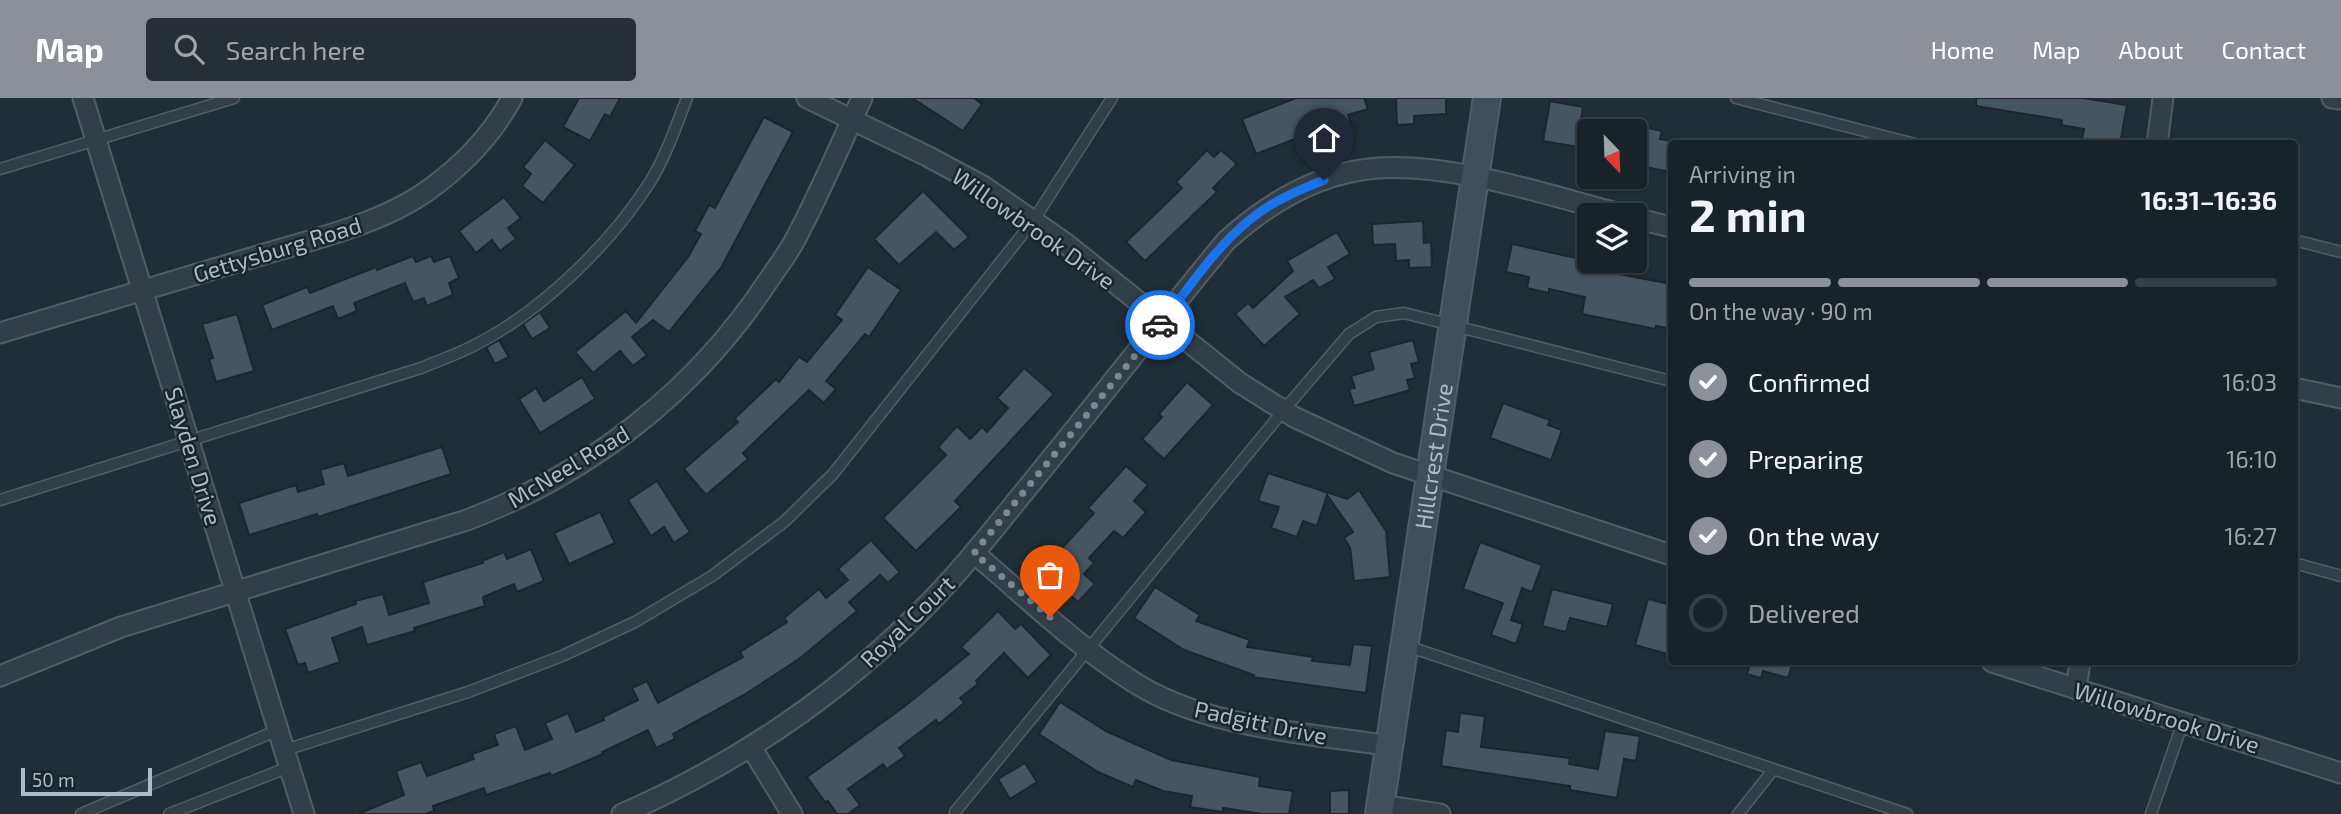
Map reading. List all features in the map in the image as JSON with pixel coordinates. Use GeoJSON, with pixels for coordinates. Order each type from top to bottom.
{"type":"FeatureCollection","features":[{"type":"Feature","properties":{"kind":"street","name":"Slayden Drive"},"geometry":{"type":"LineString","coordinates":[[83,98],[304,814]]}},
{"type":"Feature","properties":{"kind":"street","name":"Gettysburg Road"},"geometry":{"type":"LineString","coordinates":[[0,333],[296,244],[394,211],[426,192],[457,167],[482,141],[505,112],[512,98]]}},
{"type":"Feature","properties":{"kind":"street","name":"Willowbrook Drive"},"geometry":{"type":"LineString","coordinates":[[807,98],[852,118],[983,187],[1065,243],[1240,383],[1283,411],[1393,463],[1668,554]]}},
{"type":"Feature","properties":{"kind":"street","name":"McNeel Road"},"geometry":{"type":"LineString","coordinates":[[0,676],[121,627],[467,520],[554,480],[601,451],[650,415],[695,373],[754,302],[796,239],[862,98]]}},
{"type":"Feature","properties":{"kind":"street","name":"Hillcrest Drive"},"geometry":{"type":"LineString","coordinates":[[1380,810],[1487,98]]}},
{"type":"Feature","properties":{"kind":"street"},"geometry":{"type":"LineString","coordinates":[[2158,140],[2164,98]]}},
{"type":"Feature","properties":{"kind":"street"},"geometry":{"type":"LineString","coordinates":[[2332,98],[2341,99]]}},
{"type":"Feature","properties":{"kind":"street","name":"Royal Court"},"geometry":{"type":"LineString","coordinates":[[622,814],[671,793],[751,747],[788,723],[895,637],[974,553],[1226,241],[1252,217],[1297,191],[1352,172],[1378,168],[1419,168],[1475,177],[1578,203]]}},
{"type":"Feature","properties":{"kind":"street"},"geometry":{"type":"LineString","coordinates":[[1647,221],[1668,226]]}},
{"type":"Feature","properties":{"kind":"street"},"geometry":{"type":"LineString","coordinates":[[2298,389],[2341,398]]}},
{"type":"Feature","properties":{"kind":"street","name":"Padgitt Drive"},"geometry":{"type":"LineString","coordinates":[[974,553],[1088,649],[1133,682],[1202,712],[1244,723],[1390,746]]}},
{"type":"Feature","properties":{"kind":"street","name":"Willowbrook Drive"},"geometry":{"type":"LineString","coordinates":[[2001,665],[2341,773]]}},
{"type":"Feature","properties":{"kind":"street"},"geometry":{"type":"LineString","coordinates":[[2076,689],[2080,665]]}},
{"type":"Feature","properties":{"kind":"street"},"geometry":{"type":"LineString","coordinates":[[751,747],[792,814]]}},
{"type":"Feature","properties":{"kind":"street"},"geometry":{"type":"LineString","coordinates":[[1380,810],[1440,814]]}},
{"type":"Feature","properties":{"kind":"lane"},"geometry":{"type":"LineString","coordinates":[[0,169],[234,98]]}},
{"type":"Feature","properties":{"kind":"lane"},"geometry":{"type":"LineString","coordinates":[[0,500],[421,368],[472,346],[527,312],[576,273],[651,181],[687,98]]}},
{"type":"Feature","properties":{"kind":"lane"},"geometry":{"type":"LineString","coordinates":[[169,814],[287,759],[562,656],[635,622],[712,576],[784,522],[833,474],[1033,221],[1112,98]]}},
{"type":"Feature","properties":{"kind":"lane"},"geometry":{"type":"LineString","coordinates":[[1736,98],[1899,140]]}},
{"type":"Feature","properties":{"kind":"lane"},"geometry":{"type":"LineString","coordinates":[[2298,241],[2341,252]]}},
{"type":"Feature","properties":{"kind":"lane"},"geometry":{"type":"LineString","coordinates":[[957,813],[1283,411],[1349,334],[1376,317],[1404,313],[1668,380]]}},
{"type":"Feature","properties":{"kind":"lane"},"geometry":{"type":"LineString","coordinates":[[2298,564],[2341,576]]}},
{"type":"Feature","properties":{"kind":"lane"},"geometry":{"type":"LineString","coordinates":[[1405,645],[1907,814]]}},
{"type":"Feature","properties":{"kind":"lane"},"geometry":{"type":"LineString","coordinates":[[2151,814],[2183,723]]}},
{"type":"Feature","properties":{"kind":"lane"},"geometry":{"type":"LineString","coordinates":[[81,814],[278,730]]}},
{"type":"Feature","properties":{"kind":"lane"},"geometry":{"type":"LineString","coordinates":[[1738,814],[1773,770]]}},
{"type":"Feature","properties":{"kind":"building"},"geometry":{"type":"Polygon","coordinates":[[[579,98],[620,98],[610,117],[605,114],[590,141],[563,127],[579,98]]]}},
{"type":"Feature","properties":{"kind":"building"},"geometry":{"type":"Polygon","coordinates":[[[912,98],[974,98],[982,104],[963,131],[912,98]]]}},
{"type":"Feature","properties":{"kind":"building"},"geometry":{"type":"Polygon","coordinates":[[[1296,98],[1364,98],[1368,109],[1348,115],[1351,124],[1338,128],[1334,116],[1300,126],[1303,136],[1256,154],[1242,119],[1296,98]]]}},
{"type":"Feature","properties":{"kind":"building"},"geometry":{"type":"Polygon","coordinates":[[[1396,98],[1446,98],[1446,114],[1414,116],[1414,124],[1397,125],[1396,98]]]}},
{"type":"Feature","properties":{"kind":"building"},"geometry":{"type":"Polygon","coordinates":[[[1976,98],[2083,98],[2127,105],[2121,140],[2082,139],[2084,129],[2061,125],[2062,120],[1976,106],[1976,98]]]}},
{"type":"Feature","properties":{"kind":"building"},"geometry":{"type":"Polygon","coordinates":[[[1550,101],[1583,107],[1581,119],[1577,119],[1577,147],[1543,141],[1550,101]]]}},
{"type":"Feature","properties":{"kind":"building"},"geometry":{"type":"Polygon","coordinates":[[[764,117],[793,132],[721,268],[669,332],[653,320],[632,337],[647,355],[633,366],[620,351],[593,373],[575,352],[626,311],[636,323],[688,257],[701,234],[695,231],[709,205],[715,208],[764,117]]]}},
{"type":"Feature","properties":{"kind":"building"},"geometry":{"type":"Polygon","coordinates":[[[1647,128],[1662,131],[1660,139],[1668,140],[1668,171],[1647,167],[1647,128]]]}},
{"type":"Feature","properties":{"kind":"building"},"geometry":{"type":"Polygon","coordinates":[[[545,140],[575,165],[543,203],[522,186],[531,174],[523,167],[545,140]]]}},
{"type":"Feature","properties":{"kind":"building"},"geometry":{"type":"Polygon","coordinates":[[[1207,150],[1214,157],[1221,150],[1237,164],[1213,188],[1217,192],[1145,261],[1126,242],[1182,188],[1176,182],[1207,150]]]}},
{"type":"Feature","properties":{"kind":"building"},"geometry":{"type":"Polygon","coordinates":[[[923,191],[969,237],[954,250],[936,232],[899,265],[874,239],[923,191]]]}},
{"type":"Feature","properties":{"kind":"building"},"geometry":{"type":"Polygon","coordinates":[[[504,197],[521,218],[508,228],[516,239],[500,251],[492,240],[476,253],[459,231],[504,197]]]}},
{"type":"Feature","properties":{"kind":"building"},"geometry":{"type":"Polygon","coordinates":[[[1423,221],[1424,243],[1431,242],[1432,267],[1409,268],[1409,260],[1396,261],[1395,244],[1373,245],[1372,224],[1423,221]]]}},
{"type":"Feature","properties":{"kind":"building"},"geometry":{"type":"Polygon","coordinates":[[[1337,232],[1350,254],[1328,267],[1335,279],[1319,288],[1313,280],[1285,297],[1300,314],[1264,346],[1235,314],[1248,303],[1253,308],[1293,271],[1287,261],[1337,232]]]}},
{"type":"Feature","properties":{"kind":"building"},"geometry":{"type":"Polygon","coordinates":[[[1512,244],[1577,258],[1577,273],[1619,273],[1668,283],[1668,328],[1656,326],[1655,329],[1582,314],[1585,297],[1549,289],[1549,293],[1527,288],[1529,277],[1506,272],[1512,244]]]}},
{"type":"Feature","properties":{"kind":"building"},"geometry":{"type":"Polygon","coordinates":[[[413,256],[416,262],[431,256],[434,262],[450,256],[459,278],[449,283],[453,295],[427,306],[424,298],[413,302],[405,283],[354,303],[357,311],[338,319],[333,306],[272,330],[262,305],[307,287],[310,293],[376,267],[377,270],[413,256]]]}},
{"type":"Feature","properties":{"kind":"building"},"geometry":{"type":"Polygon","coordinates":[[[868,267],[901,290],[869,337],[865,334],[826,381],[836,389],[824,403],[809,390],[743,453],[748,459],[706,495],[684,469],[738,422],[735,418],[776,379],[779,382],[799,357],[807,362],[842,320],[835,315],[868,267]]]}},
{"type":"Feature","properties":{"kind":"building"},"geometry":{"type":"Polygon","coordinates":[[[540,312],[550,328],[532,339],[523,324],[540,312]]]}},
{"type":"Feature","properties":{"kind":"building"},"geometry":{"type":"Polygon","coordinates":[[[237,314],[254,371],[216,382],[209,359],[213,358],[202,324],[237,314]]]}},
{"type":"Feature","properties":{"kind":"building"},"geometry":{"type":"Polygon","coordinates":[[[499,340],[509,357],[495,364],[486,347],[499,340]]]}},
{"type":"Feature","properties":{"kind":"building"},"geometry":{"type":"Polygon","coordinates":[[[1413,340],[1419,362],[1411,364],[1415,378],[1407,380],[1410,390],[1354,406],[1349,389],[1355,388],[1351,376],[1374,369],[1369,352],[1413,340]]]}},
{"type":"Feature","properties":{"kind":"building"},"geometry":{"type":"Polygon","coordinates":[[[1024,368],[1054,394],[955,501],[961,507],[916,551],[883,518],[946,455],[938,447],[957,426],[970,439],[982,427],[987,432],[1008,408],[997,398],[1024,368]]]}},
{"type":"Feature","properties":{"kind":"building"},"geometry":{"type":"Polygon","coordinates":[[[582,377],[595,399],[540,433],[519,399],[536,388],[544,401],[582,377]]]}},
{"type":"Feature","properties":{"kind":"building"},"geometry":{"type":"Polygon","coordinates":[[[1187,382],[1213,405],[1164,459],[1142,439],[1162,417],[1159,414],[1187,382]]]}},
{"type":"Feature","properties":{"kind":"building"},"geometry":{"type":"Polygon","coordinates":[[[1503,403],[1550,420],[1548,425],[1562,430],[1551,460],[1490,438],[1503,403]]]}},
{"type":"Feature","properties":{"kind":"building"},"geometry":{"type":"Polygon","coordinates":[[[442,447],[451,474],[318,517],[317,514],[249,535],[239,503],[296,485],[298,492],[324,484],[320,470],[344,463],[348,476],[442,447]]]}},
{"type":"Feature","properties":{"kind":"building"},"geometry":{"type":"Polygon","coordinates":[[[1126,466],[1148,485],[1134,501],[1146,512],[1123,538],[1114,531],[1089,558],[1094,563],[1084,574],[1095,584],[1078,602],[1042,570],[1094,513],[1088,508],[1126,466]]]}},
{"type":"Feature","properties":{"kind":"building"},"geometry":{"type":"Polygon","coordinates":[[[1268,473],[1347,499],[1359,490],[1386,531],[1390,577],[1354,581],[1350,547],[1344,538],[1353,532],[1327,495],[1317,526],[1303,521],[1297,537],[1271,528],[1279,507],[1258,501],[1268,473]]]}},
{"type":"Feature","properties":{"kind":"building"},"geometry":{"type":"Polygon","coordinates":[[[657,481],[690,532],[674,543],[664,527],[651,536],[628,500],[657,481]]]}},
{"type":"Feature","properties":{"kind":"building"},"geometry":{"type":"Polygon","coordinates":[[[600,512],[615,543],[569,564],[554,533],[600,512]]]}},
{"type":"Feature","properties":{"kind":"building"},"geometry":{"type":"Polygon","coordinates":[[[871,540],[900,572],[888,583],[880,575],[849,602],[857,611],[799,659],[744,695],[673,734],[675,739],[656,748],[648,730],[602,752],[603,754],[551,776],[550,773],[486,795],[484,788],[433,806],[434,811],[425,814],[358,814],[404,795],[396,771],[421,762],[427,776],[474,759],[472,754],[498,745],[494,734],[516,726],[525,750],[552,739],[545,723],[568,713],[576,732],[604,720],[603,717],[638,700],[632,688],[647,681],[658,703],[743,657],[740,652],[787,622],[784,618],[819,589],[826,598],[848,580],[838,569],[871,540]]]}},
{"type":"Feature","properties":{"kind":"building"},"geometry":{"type":"Polygon","coordinates":[[[1480,542],[1542,565],[1532,592],[1522,588],[1511,620],[1523,624],[1516,644],[1491,635],[1503,603],[1463,589],[1480,542]]]}},
{"type":"Feature","properties":{"kind":"building"},"geometry":{"type":"Polygon","coordinates":[[[531,549],[544,581],[517,592],[514,584],[483,597],[485,606],[367,645],[362,627],[332,638],[340,662],[308,673],[305,663],[298,665],[285,629],[356,604],[355,601],[383,594],[389,615],[429,603],[423,582],[483,563],[482,561],[504,552],[507,559],[531,549]]]}},
{"type":"Feature","properties":{"kind":"building"},"geometry":{"type":"Polygon","coordinates":[[[1155,587],[1200,615],[1196,621],[1250,640],[1247,647],[1313,657],[1312,661],[1350,665],[1353,644],[1372,646],[1366,693],[1253,677],[1254,675],[1184,650],[1134,618],[1155,587]]]}},
{"type":"Feature","properties":{"kind":"building"},"geometry":{"type":"Polygon","coordinates":[[[1552,589],[1613,604],[1607,627],[1570,618],[1566,632],[1542,626],[1552,589]]]}},
{"type":"Feature","properties":{"kind":"building"},"geometry":{"type":"Polygon","coordinates":[[[1648,599],[1668,604],[1668,654],[1635,645],[1648,599]]]}},
{"type":"Feature","properties":{"kind":"building"},"geometry":{"type":"Polygon","coordinates":[[[998,611],[1015,629],[1021,624],[1051,655],[1028,678],[1004,653],[976,681],[978,684],[960,698],[964,703],[939,724],[936,720],[899,748],[905,756],[887,769],[883,764],[848,789],[860,805],[848,814],[837,814],[807,777],[905,706],[969,654],[961,647],[998,611]]]}},
{"type":"Feature","properties":{"kind":"building"},"geometry":{"type":"Polygon","coordinates":[[[1743,665],[1792,665],[1788,678],[1763,671],[1761,678],[1747,674],[1749,667],[1743,665]]]}},
{"type":"Feature","properties":{"kind":"building"},"geometry":{"type":"Polygon","coordinates":[[[1060,702],[1106,731],[1171,760],[1260,777],[1259,786],[1293,791],[1289,814],[1262,814],[1223,808],[1223,812],[1190,807],[1192,796],[1163,791],[1136,780],[1133,787],[1098,772],[1039,734],[1060,702]]]}},
{"type":"Feature","properties":{"kind":"building"},"geometry":{"type":"Polygon","coordinates":[[[1460,713],[1485,716],[1481,747],[1570,758],[1569,764],[1598,769],[1605,731],[1640,736],[1636,761],[1624,759],[1617,798],[1570,790],[1570,786],[1441,766],[1446,730],[1458,732],[1460,713]]]}},
{"type":"Feature","properties":{"kind":"building"},"geometry":{"type":"Polygon","coordinates":[[[1025,763],[1037,782],[1010,799],[998,779],[1025,763]]]}},
{"type":"Feature","properties":{"kind":"building"},"geometry":{"type":"Polygon","coordinates":[[[1349,790],[1349,814],[1330,814],[1330,791],[1349,790]]]}},
{"type":"Feature","properties":{"kind":"way so far"},"geometry":{"type":"LineString","coordinates":[[1050,617],[974,553],[1160,325]]}},
{"type":"Feature","properties":{"kind":"route"},"geometry":{"type":"LineString","coordinates":[[1160,325],[1226,241],[1252,217],[1297,191],[1324,180]]}}]}
